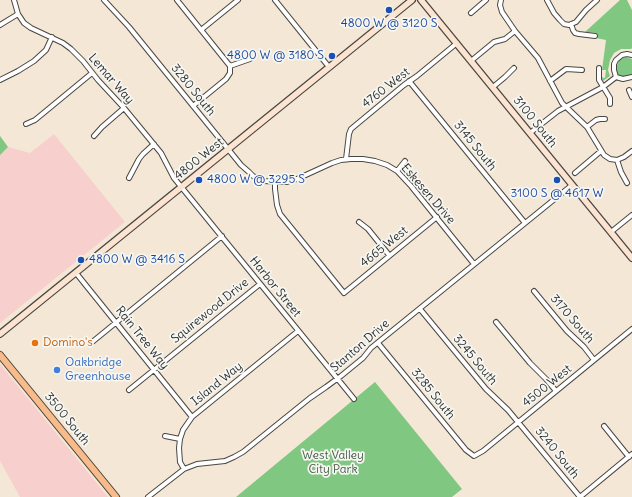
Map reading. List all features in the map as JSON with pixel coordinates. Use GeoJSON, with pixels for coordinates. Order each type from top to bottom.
{"type":"FeatureCollection","features":[{"type":"Feature","properties":{"kind":"main road","name":"4800 West"},"geometry":{"type":"LineString","coordinates":[[0,334],[412,0]]}},
{"type":"Feature","properties":{"kind":"main road","name":"3100 South"},"geometry":{"type":"LineString","coordinates":[[421,0],[632,258]]}},
{"type":"Feature","properties":{"kind":"main road","name":"3500 South"},"geometry":{"type":"LineString","coordinates":[[0,355],[116,497]]}},
{"type":"Feature","properties":{"kind":"street","name":"Lemar Way"},"geometry":{"type":"LineString","coordinates":[[14,0],[18,14],[24,23],[31,28],[63,43],[83,61],[154,144],[181,187]]}},
{"type":"Feature","properties":{"kind":"street"},"geometry":{"type":"LineString","coordinates":[[177,0],[230,66],[230,73],[226,79],[193,106]]}},
{"type":"Feature","properties":{"kind":"street"},"geometry":{"type":"LineString","coordinates":[[201,30],[238,0]]}},
{"type":"Feature","properties":{"kind":"street"},"geometry":{"type":"LineString","coordinates":[[275,0],[330,67]]}},
{"type":"Feature","properties":{"kind":"street"},"geometry":{"type":"LineString","coordinates":[[471,13],[486,0]]}},
{"type":"Feature","properties":{"kind":"street"},"geometry":{"type":"LineString","coordinates":[[499,0],[501,10],[515,31],[538,58],[562,103],[587,127],[601,151],[608,158],[617,160],[632,151]]}},
{"type":"Feature","properties":{"kind":"street"},"geometry":{"type":"LineString","coordinates":[[547,0],[554,13],[566,24],[576,22],[597,0]]}},
{"type":"Feature","properties":{"kind":"street","name":"3280 South"},"geometry":{"type":"LineString","coordinates":[[106,1],[129,27],[228,149]]}},
{"type":"Feature","properties":{"kind":"street"},"geometry":{"type":"LineString","coordinates":[[0,25],[18,14]]}},
{"type":"Feature","properties":{"kind":"street"},"geometry":{"type":"LineString","coordinates":[[571,24],[573,30],[577,34],[595,36]]}},
{"type":"Feature","properties":{"kind":"street"},"geometry":{"type":"LineString","coordinates":[[471,61],[494,42],[505,39],[515,31]]}},
{"type":"Feature","properties":{"kind":"street"},"geometry":{"type":"LineString","coordinates":[[0,80],[34,61],[46,50],[52,37]]}},
{"type":"Feature","properties":{"kind":"street","name":"4760 West"},"geometry":{"type":"LineString","coordinates":[[346,159],[349,134],[355,124],[457,43]]}},
{"type":"Feature","properties":{"kind":"street"},"geometry":{"type":"LineString","coordinates":[[616,77],[614,64],[616,60],[624,54],[632,54]]}},
{"type":"Feature","properties":{"kind":"street"},"geometry":{"type":"LineString","coordinates":[[230,66],[250,59]]}},
{"type":"Feature","properties":{"kind":"street"},"geometry":{"type":"LineString","coordinates":[[493,87],[506,77],[514,68]]}},
{"type":"Feature","properties":{"kind":"street"},"geometry":{"type":"LineString","coordinates":[[599,68],[599,80],[610,98],[610,104]]}},
{"type":"Feature","properties":{"kind":"street"},"geometry":{"type":"LineString","coordinates":[[550,81],[566,69],[582,70]]}},
{"type":"Feature","properties":{"kind":"street"},"geometry":{"type":"LineString","coordinates":[[26,124],[35,120],[92,73]]}},
{"type":"Feature","properties":{"kind":"street"},"geometry":{"type":"LineString","coordinates":[[616,77],[623,80],[632,78]]}},
{"type":"Feature","properties":{"kind":"street"},"geometry":{"type":"LineString","coordinates":[[530,133],[552,115],[603,87],[616,77]]}},
{"type":"Feature","properties":{"kind":"street","name":"3145 South"},"geometry":{"type":"LineString","coordinates":[[409,81],[524,223]]}},
{"type":"Feature","properties":{"kind":"street"},"geometry":{"type":"LineString","coordinates":[[629,90],[632,97]]}},
{"type":"Feature","properties":{"kind":"street"},"geometry":{"type":"LineString","coordinates":[[94,136],[124,108]]}},
{"type":"Feature","properties":{"kind":"street"},"geometry":{"type":"LineString","coordinates":[[587,127],[596,120],[605,119]]}},
{"type":"Feature","properties":{"kind":"street"},"geometry":{"type":"LineString","coordinates":[[129,178],[139,158],[154,144]]}},
{"type":"Feature","properties":{"kind":"street","name":"Eskesen Drive"},"geometry":{"type":"LineString","coordinates":[[228,149],[241,165],[253,176],[264,181],[292,181],[332,163],[346,159],[363,159],[386,165],[397,172],[412,186],[474,264]]}},
{"type":"Feature","properties":{"kind":"street"},"geometry":{"type":"LineString","coordinates":[[575,173],[601,151]]}},
{"type":"Feature","properties":{"kind":"street"},"geometry":{"type":"LineString","coordinates":[[617,160],[628,183]]}},
{"type":"Feature","properties":{"kind":"street"},"geometry":{"type":"LineString","coordinates":[[397,172],[405,161]]}},
{"type":"Feature","properties":{"kind":"street","name":"4665 West"},"geometry":{"type":"LineString","coordinates":[[275,182],[276,201],[280,214],[344,293],[437,217]]}},
{"type":"Feature","properties":{"kind":"street","name":"Stanton Drive"},"geometry":{"type":"LineString","coordinates":[[148,497],[184,469],[197,464],[224,461],[239,455],[308,400],[338,379],[363,358],[378,342],[572,185]]}},
{"type":"Feature","properties":{"kind":"street","name":"Harbor Street"},"geometry":{"type":"LineString","coordinates":[[181,187],[354,399]]}},
{"type":"Feature","properties":{"kind":"street"},"geometry":{"type":"LineString","coordinates":[[611,232],[632,215]]}},
{"type":"Feature","properties":{"kind":"street"},"geometry":{"type":"LineString","coordinates":[[359,222],[368,229],[389,255]]}},
{"type":"Feature","properties":{"kind":"street"},"geometry":{"type":"LineString","coordinates":[[91,343],[222,236]]}},
{"type":"Feature","properties":{"kind":"street","name":"Rain Tree Way"},"geometry":{"type":"LineString","coordinates":[[76,273],[192,417]]}},
{"type":"Feature","properties":{"kind":"street","name":"Squirewood Drive"},"geometry":{"type":"LineString","coordinates":[[129,390],[260,284]]}},
{"type":"Feature","properties":{"kind":"street","name":"3170 South"},"geometry":{"type":"LineString","coordinates":[[534,291],[567,331],[584,347],[594,360]]}},
{"type":"Feature","properties":{"kind":"street","name":"3245 South"},"geometry":{"type":"LineString","coordinates":[[420,309],[486,390],[508,410],[518,422]]}},
{"type":"Feature","properties":{"kind":"street"},"geometry":{"type":"LineString","coordinates":[[496,322],[530,364],[556,391]]}},
{"type":"Feature","properties":{"kind":"street","name":"4500 West"},"geometry":{"type":"LineString","coordinates":[[474,456],[483,451],[632,329]]}},
{"type":"Feature","properties":{"kind":"street","name":"Island Way"},"geometry":{"type":"LineString","coordinates":[[184,469],[180,462],[180,440],[183,430],[192,417],[298,331]]}},
{"type":"Feature","properties":{"kind":"street","name":"3285 South"},"geometry":{"type":"LineString","coordinates":[[378,342],[466,450],[474,456]]}},
{"type":"Feature","properties":{"kind":"street","name":"3240 South"},"geometry":{"type":"LineString","coordinates":[[518,422],[580,497]]}},
{"type":"Feature","properties":{"kind":"street"},"geometry":{"type":"LineString","coordinates":[[580,497],[630,456],[604,426]]}},
{"type":"Feature","properties":{"kind":"street"},"geometry":{"type":"LineString","coordinates":[[165,436],[180,440]]}},
{"type":"Feature","properties":{"kind":"shaded area"},"geometry":{"type":"Polygon","coordinates":[[[54,134],[125,222],[0,323],[0,136],[8,147],[30,153],[54,134]]]}},
{"type":"Feature","properties":{"kind":"shaded area"},"geometry":{"type":"Polygon","coordinates":[[[0,364],[108,497],[20,497],[0,461],[0,364]]]}},
{"type":"Feature","properties":{"kind":"green space"},"geometry":{"type":"Polygon","coordinates":[[[620,0],[627,0],[632,10],[632,48],[621,49],[614,53],[610,60],[608,70],[610,76],[603,81],[601,77],[605,78],[606,70],[602,70],[606,40],[596,38],[596,33],[585,32],[620,0]]]}},
{"type":"Feature","properties":{"kind":"green space"},"geometry":{"type":"Polygon","coordinates":[[[626,57],[632,59],[632,74],[620,77],[616,72],[617,65],[620,59],[626,57]]]}},
{"type":"Feature","properties":{"kind":"green space"},"geometry":{"type":"Polygon","coordinates":[[[0,136],[8,147],[0,155],[0,136]]]}},
{"type":"Feature","properties":{"kind":"green space","name":"West Valley City Park"},"geometry":{"type":"Polygon","coordinates":[[[375,382],[462,489],[452,497],[236,497],[375,382]]]}},
{"type":"Feature","properties":{"kind":"place","name":"4800 W @ 3120 S"},"geometry":{"type":"Point","coordinates":[389,10]}},
{"type":"Feature","properties":{"kind":"place","name":"4800 W @ 3180 S"},"geometry":{"type":"Point","coordinates":[332,56]}},
{"type":"Feature","properties":{"kind":"place","name":"4800 W @ 3295 S"},"geometry":{"type":"Point","coordinates":[199,180]}},
{"type":"Feature","properties":{"kind":"place","name":"3100 S @ 4617 W"},"geometry":{"type":"Point","coordinates":[557,180]}},
{"type":"Feature","properties":{"kind":"place","name":"4800 W @ 3416 S"},"geometry":{"type":"Point","coordinates":[81,260]}},
{"type":"Feature","properties":{"kind":"place","name":"Domino's"},"geometry":{"type":"Point","coordinates":[35,343]}},
{"type":"Feature","properties":{"kind":"place","name":"Oakbridge Greenhouse"},"geometry":{"type":"Point","coordinates":[57,370]}}]}
